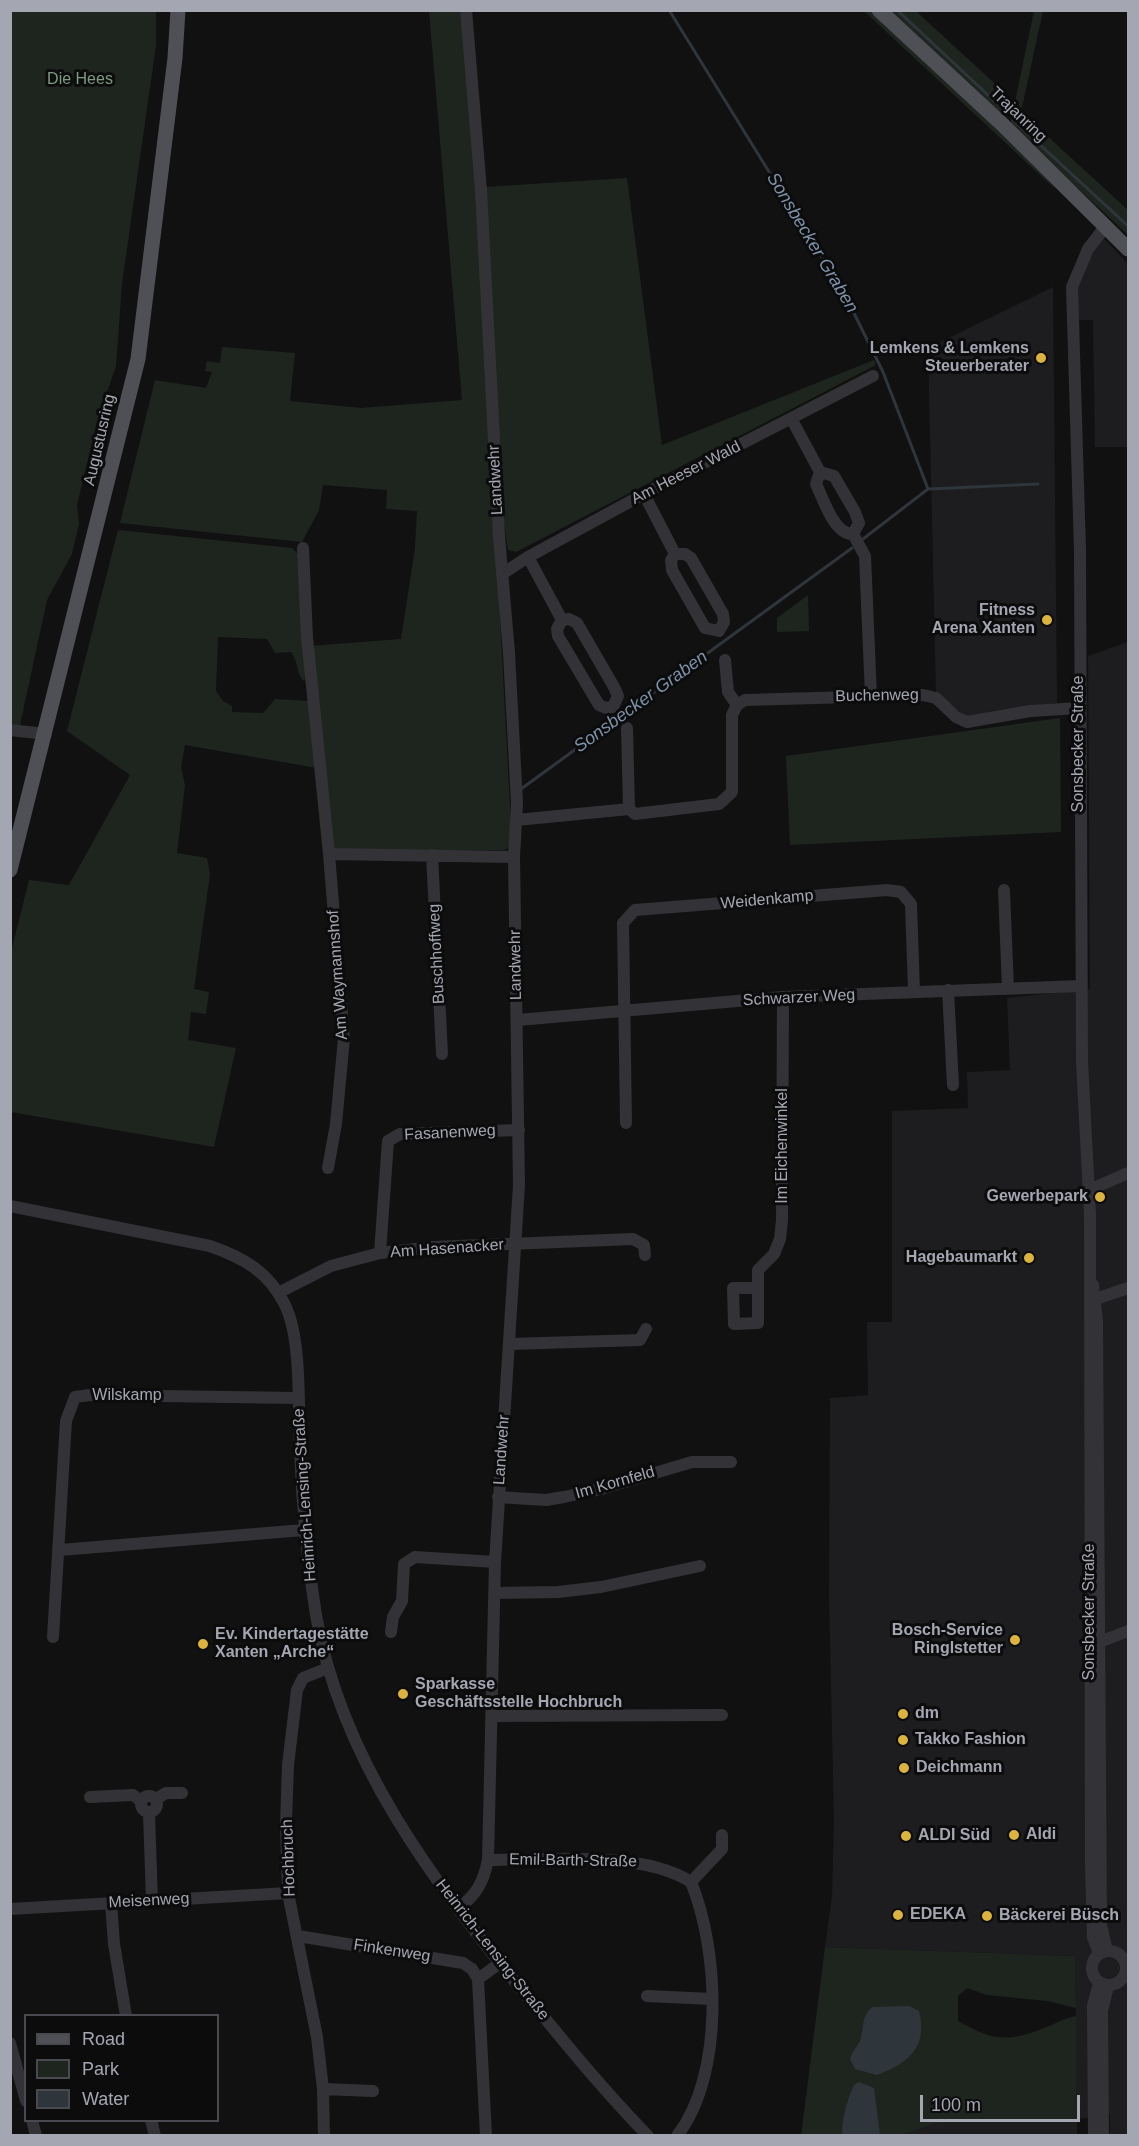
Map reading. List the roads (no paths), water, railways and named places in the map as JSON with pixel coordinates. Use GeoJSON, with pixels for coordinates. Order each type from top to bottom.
{"type":"FeatureCollection","features":[{"type":"Feature","properties":{"kind":"main road","name":"Augustusring"},"geometry":{"type":"LineString","coordinates":[[10,870],[46,734],[138,359],[175,58],[178,10]]}},
{"type":"Feature","properties":{"kind":"main road","name":"Trajanring"},"geometry":{"type":"LineString","coordinates":[[879,10],[1003,125],[1128,249]]}},
{"type":"Feature","properties":{"kind":"street","name":"Landwehr"},"geometry":{"type":"LineString","coordinates":[[458,1909],[473,1897],[483,1882],[488,1860],[495,1562],[519,1185],[514,857],[517,820],[481,190],[466,10]]}},
{"type":"Feature","properties":{"kind":"street","name":"Sonsbecker Straße"},"geometry":{"type":"LineString","coordinates":[[1103,2136],[1103,1984],[1091,1968],[1103,1952],[1093,1937],[1092,1908],[1095,1644],[1092,1300],[1082,1062],[1080,550],[1072,287],[1088,249],[1105,227]]}},
{"type":"Feature","properties":{"kind":"street","name":"Am Heeser Wald"},"geometry":{"type":"LineString","coordinates":[[502,574],[528,557],[644,494],[792,420],[873,376]]}},
{"type":"Feature","properties":{"kind":"street"},"geometry":{"type":"LineString","coordinates":[[792,420],[820,472],[834,476],[855,512],[859,523],[853,534]]}},
{"type":"Feature","properties":{"kind":"street"},"geometry":{"type":"LineString","coordinates":[[820,472],[816,484],[839,528],[847,534],[853,534]]}},
{"type":"Feature","properties":{"kind":"street"},"geometry":{"type":"LineString","coordinates":[[644,494],[675,554]]}},
{"type":"Feature","properties":{"kind":"street"},"geometry":{"type":"LineString","coordinates":[[853,534],[865,556],[871,696]]}},
{"type":"Feature","properties":{"kind":"street","name":"Am Waymannshof"},"geometry":{"type":"LineString","coordinates":[[303,548],[307,637],[329,854],[344,1038],[336,1124],[328,1168]]}},
{"type":"Feature","properties":{"kind":"street"},"geometry":{"type":"LineString","coordinates":[[675,554],[685,554],[691,558],[723,614],[724,622],[719,631],[705,628],[672,570],[671,560],[675,554]]}},
{"type":"Feature","properties":{"kind":"street"},"geometry":{"type":"LineString","coordinates":[[528,557],[562,620]]}},
{"type":"Feature","properties":{"kind":"street"},"geometry":{"type":"LineString","coordinates":[[569,619],[577,623],[614,687],[618,698],[612,708],[599,705],[558,636],[557,629],[562,620],[569,619]]}},
{"type":"Feature","properties":{"kind":"street"},"geometry":{"type":"LineString","coordinates":[[517,820],[629,809],[635,814],[719,804],[726,799],[732,792],[732,715],[737,705],[728,691],[725,660]]}},
{"type":"Feature","properties":{"kind":"street","name":"Buchenweg"},"geometry":{"type":"LineString","coordinates":[[737,705],[753,698],[932,696],[942,701],[956,717],[967,722],[1030,711],[1079,708]]}},
{"type":"Feature","properties":{"kind":"street"},"geometry":{"type":"LineString","coordinates":[[627,728],[629,809]]}},
{"type":"Feature","properties":{"kind":"street"},"geometry":{"type":"LineString","coordinates":[[10,730],[46,734]]}},
{"type":"Feature","properties":{"kind":"street"},"geometry":{"type":"LineString","coordinates":[[329,854],[514,857]]}},
{"type":"Feature","properties":{"kind":"street","name":"Buschhoffweg"},"geometry":{"type":"LineString","coordinates":[[432,855],[442,1054]]}},
{"type":"Feature","properties":{"kind":"street","name":"Weidenkamp"},"geometry":{"type":"LineString","coordinates":[[626,1123],[626,1012],[622,923],[635,910],[887,890],[901,892],[911,904],[914,992]]}},
{"type":"Feature","properties":{"kind":"street"},"geometry":{"type":"LineString","coordinates":[[1004,890],[1008,988]]}},
{"type":"Feature","properties":{"kind":"street","name":"Schwarzer Weg"},"geometry":{"type":"LineString","coordinates":[[518,1020],[783,997],[1081,986]]}},
{"type":"Feature","properties":{"kind":"street"},"geometry":{"type":"LineString","coordinates":[[948,990],[953,1084]]}},
{"type":"Feature","properties":{"kind":"street","name":"Im Eichenwinkel"},"geometry":{"type":"LineString","coordinates":[[758,1288],[759,1270],[774,1254],[780,1239],[782,1220],[783,997]]}},
{"type":"Feature","properties":{"kind":"street","name":"Fasanenweg"},"geometry":{"type":"LineString","coordinates":[[380,1253],[388,1140],[400,1134],[519,1130]]}},
{"type":"Feature","properties":{"kind":"street"},"geometry":{"type":"LineString","coordinates":[[1089,1190],[1128,1173]]}},
{"type":"Feature","properties":{"kind":"street","name":"Heinrich-Lensing-Straße"},"geometry":{"type":"LineString","coordinates":[[10,1206],[210,1246],[235,1254],[257,1268],[278,1293],[293,1328],[304,1530],[316,1617],[328,1668],[348,1722],[396,1819],[458,1909],[618,2106],[648,2136]]}},
{"type":"Feature","properties":{"kind":"street","name":"Am Hasenacker"},"geometry":{"type":"LineString","coordinates":[[278,1293],[331,1266],[380,1253],[433,1246],[516,1245],[633,1239],[644,1245],[645,1255]]}},
{"type":"Feature","properties":{"kind":"street"},"geometry":{"type":"LineString","coordinates":[[1092,1300],[1128,1288]]}},
{"type":"Feature","properties":{"kind":"street"},"geometry":{"type":"LineString","coordinates":[[510,1344],[640,1340],[646,1329]]}},
{"type":"Feature","properties":{"kind":"street","name":"Wilskamp"},"geometry":{"type":"LineString","coordinates":[[53,1637],[66,1420],[75,1397],[90,1395],[298,1398]]}},
{"type":"Feature","properties":{"kind":"street","name":"Im Kornfeld"},"geometry":{"type":"LineString","coordinates":[[498,1497],[546,1500],[601,1489],[692,1461],[731,1462]]}},
{"type":"Feature","properties":{"kind":"street"},"geometry":{"type":"LineString","coordinates":[[60,1550],[304,1530]]}},
{"type":"Feature","properties":{"kind":"street"},"geometry":{"type":"LineString","coordinates":[[391,1632],[393,1617],[402,1601],[404,1564],[415,1557],[495,1562]]}},
{"type":"Feature","properties":{"kind":"street"},"geometry":{"type":"LineString","coordinates":[[494,1593],[558,1592],[601,1587],[700,1566]]}},
{"type":"Feature","properties":{"kind":"street"},"geometry":{"type":"LineString","coordinates":[[1095,1644],[1128,1631]]}},
{"type":"Feature","properties":{"kind":"street","name":"Hochbruch"},"geometry":{"type":"LineString","coordinates":[[324,2136],[323,2089],[317,2037],[288,1893],[286,1824],[297,1690],[303,1678],[328,1668]]}},
{"type":"Feature","properties":{"kind":"street"},"geometry":{"type":"LineString","coordinates":[[492,1716],[723,1715]]}},
{"type":"Feature","properties":{"kind":"street"},"geometry":{"type":"LineString","coordinates":[[156,1799],[166,1793],[182,1792]]}},
{"type":"Feature","properties":{"kind":"street"},"geometry":{"type":"LineString","coordinates":[[90,1797],[133,1795],[141,1801],[144,1811],[149,1813]]}},
{"type":"Feature","properties":{"kind":"street"},"geometry":{"type":"LineString","coordinates":[[141,1801],[151,1796],[156,1799],[158,1805],[149,1813]]}},
{"type":"Feature","properties":{"kind":"street"},"geometry":{"type":"LineString","coordinates":[[149,1813],[152,1901]]}},
{"type":"Feature","properties":{"kind":"street"},"geometry":{"type":"LineString","coordinates":[[677,2136],[689,2120],[698,2098],[708,2057],[712,1999],[712,1971],[707,1932],[690,1881],[722,1849],[722,1835]]}},
{"type":"Feature","properties":{"kind":"street","name":"Emil-Barth-Straße"},"geometry":{"type":"LineString","coordinates":[[488,1860],[627,1860],[656,1865],[690,1881]]}},
{"type":"Feature","properties":{"kind":"street","name":"Meisenweg"},"geometry":{"type":"LineString","coordinates":[[10,1909],[288,1893]]}},
{"type":"Feature","properties":{"kind":"street"},"geometry":{"type":"LineString","coordinates":[[111,1903],[114,1944],[126,2014]]}},
{"type":"Feature","properties":{"kind":"street","name":"Finkenweg"},"geometry":{"type":"LineString","coordinates":[[298,1936],[463,1963],[472,1969],[478,1979]]}},
{"type":"Feature","properties":{"kind":"street"},"geometry":{"type":"LineString","coordinates":[[1103,1952],[1120,1955],[1127,1966],[1122,1980],[1103,1984]]}},
{"type":"Feature","properties":{"kind":"street"},"geometry":{"type":"LineString","coordinates":[[486,2136],[478,1979],[500,1963]]}},
{"type":"Feature","properties":{"kind":"street","name":"Sonsbecker Straße"},"geometry":{"type":"LineString","coordinates":[[1094,2136],[1093,2006],[1103,1984]]}},
{"type":"Feature","properties":{"kind":"street"},"geometry":{"type":"LineString","coordinates":[[647,1996],[712,1999]]}},
{"type":"Feature","properties":{"kind":"street"},"geometry":{"type":"LineString","coordinates":[[10,2043],[24,2094]]}},
{"type":"Feature","properties":{"kind":"street"},"geometry":{"type":"LineString","coordinates":[[323,2089],[374,2091]]}},
{"type":"Feature","properties":{"kind":"water"},"geometry":{"type":"Polygon","coordinates":[[[909,2006],[919,2011],[921,2034],[918,2044],[907,2059],[877,2075],[855,2069],[850,2059],[860,2041],[864,2019],[868,2011],[872,2007],[909,2006]]]}},
{"type":"Feature","properties":{"kind":"water"},"geometry":{"type":"Polygon","coordinates":[[[859,2082],[874,2088],[880,2135],[842,2135],[847,2103],[854,2085],[859,2082]]]}},
{"type":"Feature","properties":{"kind":"waterway","name":"Sonsbecker Graben"},"geometry":{"type":"LineString","coordinates":[[669,10],[844,293],[883,372],[928,489],[863,539]]}},
{"type":"Feature","properties":{"kind":"waterway"},"geometry":{"type":"LineString","coordinates":[[897,10],[1004,110]]}},
{"type":"Feature","properties":{"kind":"waterway"},"geometry":{"type":"LineString","coordinates":[[1013,120],[1128,226]]}},
{"type":"Feature","properties":{"kind":"waterway","name":"Sonsbecker Graben"},"geometry":{"type":"LineString","coordinates":[[929,489],[1038,484]]}},
{"type":"Feature","properties":{"kind":"waterway","name":"Sonsbecker Graben"},"geometry":{"type":"LineString","coordinates":[[521,789],[852,548]]}},
{"type":"Feature","properties":{"kind":"place","name":"Lemkens & Lemkens Steuerberater"},"geometry":{"type":"Point","coordinates":[1041,358]}},
{"type":"Feature","properties":{"kind":"place","name":"Fitness Arena Xanten"},"geometry":{"type":"Point","coordinates":[1047,620]}},
{"type":"Feature","properties":{"kind":"place","name":"Gewerbepark"},"geometry":{"type":"Point","coordinates":[1100,1197]}},
{"type":"Feature","properties":{"kind":"place","name":"Hagebaumarkt"},"geometry":{"type":"Point","coordinates":[1029,1258]}},
{"type":"Feature","properties":{"kind":"place","name":"Bosch-Service Ringlstetter"},"geometry":{"type":"Point","coordinates":[1015,1640]}},
{"type":"Feature","properties":{"kind":"place","name":"Ev. Kindertagestätte Xanten „Arche“"},"geometry":{"type":"Point","coordinates":[203,1644]}},
{"type":"Feature","properties":{"kind":"place","name":"Sparkasse Geschäftsstelle Hochbruch"},"geometry":{"type":"Point","coordinates":[403,1694]}},
{"type":"Feature","properties":{"kind":"place","name":"dm"},"geometry":{"type":"Point","coordinates":[903,1714]}},
{"type":"Feature","properties":{"kind":"place","name":"Takko Fashion"},"geometry":{"type":"Point","coordinates":[903,1740]}},
{"type":"Feature","properties":{"kind":"place","name":"Deichmann"},"geometry":{"type":"Point","coordinates":[904,1768]}},
{"type":"Feature","properties":{"kind":"place","name":"Aldi"},"geometry":{"type":"Point","coordinates":[1014,1835]}},
{"type":"Feature","properties":{"kind":"place","name":"ALDI Süd"},"geometry":{"type":"Point","coordinates":[906,1836]}},
{"type":"Feature","properties":{"kind":"place","name":"EDEKA"},"geometry":{"type":"Point","coordinates":[898,1915]}},
{"type":"Feature","properties":{"kind":"place","name":"Bäckerei Büsch"},"geometry":{"type":"Point","coordinates":[987,1916]}},
{"type":"Feature","properties":{"kind":"park label","name":"Die Hees"},"geometry":{"type":"Point","coordinates":[80,80]}}]}
